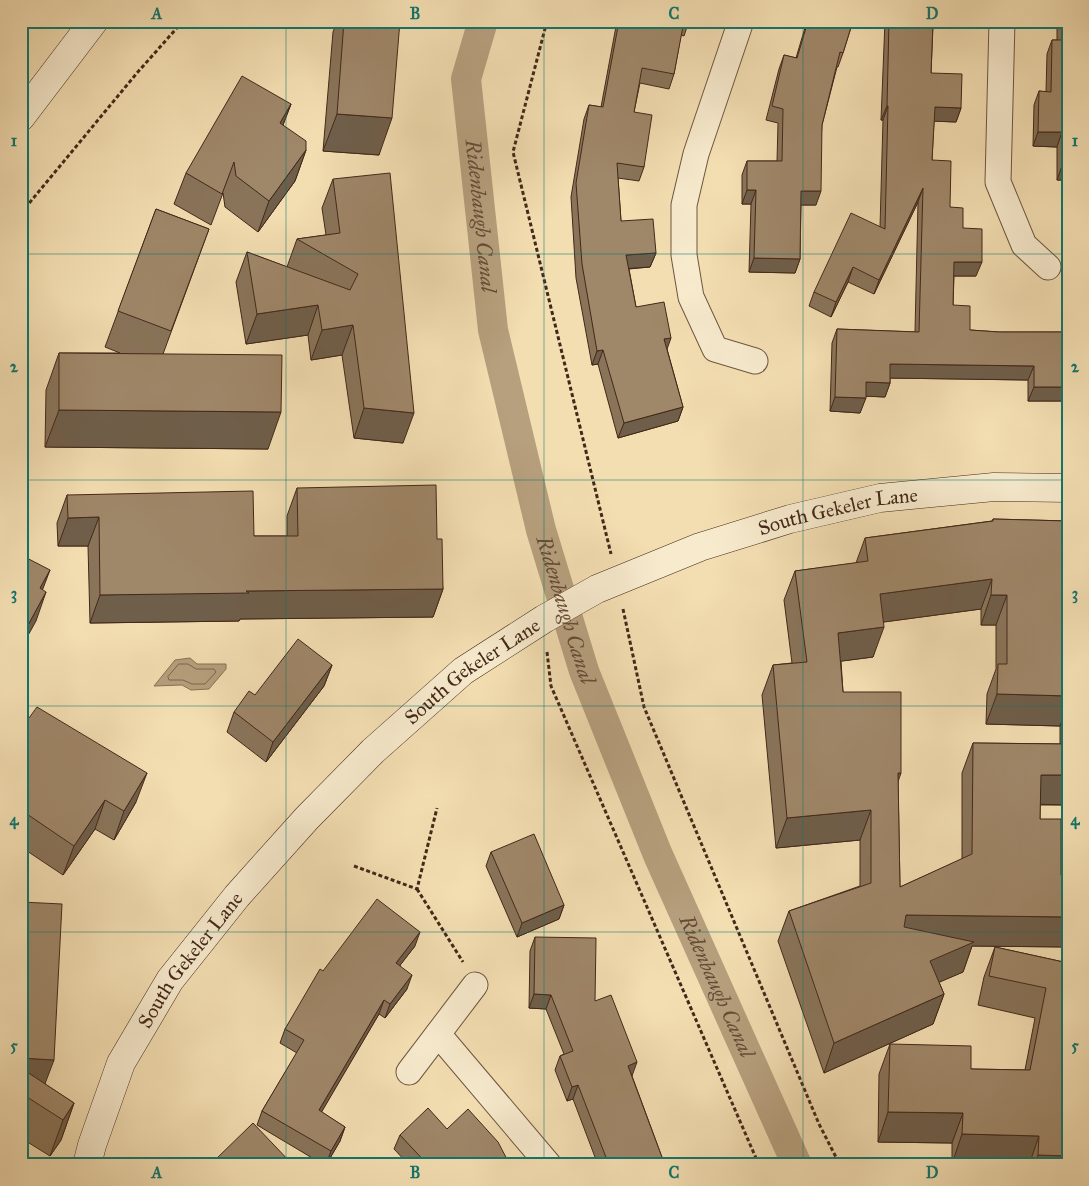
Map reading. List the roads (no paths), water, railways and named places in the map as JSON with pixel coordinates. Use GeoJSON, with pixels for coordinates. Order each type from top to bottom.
{"type":"FeatureCollection","features":[{"type":"Feature","properties":{"kind":"street"},"geometry":{"type":"LineString","coordinates":[[21,117],[94,21]]}},
{"type":"Feature","properties":{"kind":"street"},"geometry":{"type":"LineString","coordinates":[[741,21],[696,154],[684,205],[684,255],[691,297],[715,348],[755,362]]}},
{"type":"Feature","properties":{"kind":"street"},"geometry":{"type":"LineString","coordinates":[[1002,21],[998,182],[1024,245],[1048,267]]}},
{"type":"Feature","properties":{"kind":"street","name":"South Gekeler Lane"},"geometry":{"type":"LineString","coordinates":[[87,1165],[92,1145],[121,1063],[170,980],[237,896],[307,818],[373,751],[463,671],[544,619],[597,589],[700,547],[790,519],[880,498],[994,487],[1068,488]]}},
{"type":"Feature","properties":{"kind":"street"},"geometry":{"type":"LineString","coordinates":[[409,1072],[438,1034],[470,975]]}},
{"type":"Feature","properties":{"kind":"street"},"geometry":{"type":"LineString","coordinates":[[438,1034],[549,1165]]}},
{"type":"Feature","properties":{"kind":"water"},"geometry":{"type":"Polygon","coordinates":[[[190,658],[197,664],[226,664],[226,669],[209,689],[191,690],[182,685],[154,686],[175,660],[190,658]]]}},
{"type":"Feature","properties":{"kind":"waterway","name":"Ridenbaugh Canal"},"geometry":{"type":"LineString","coordinates":[[483,21],[466,79],[493,330],[541,530],[584,671],[658,855],[797,1165]]}}]}
